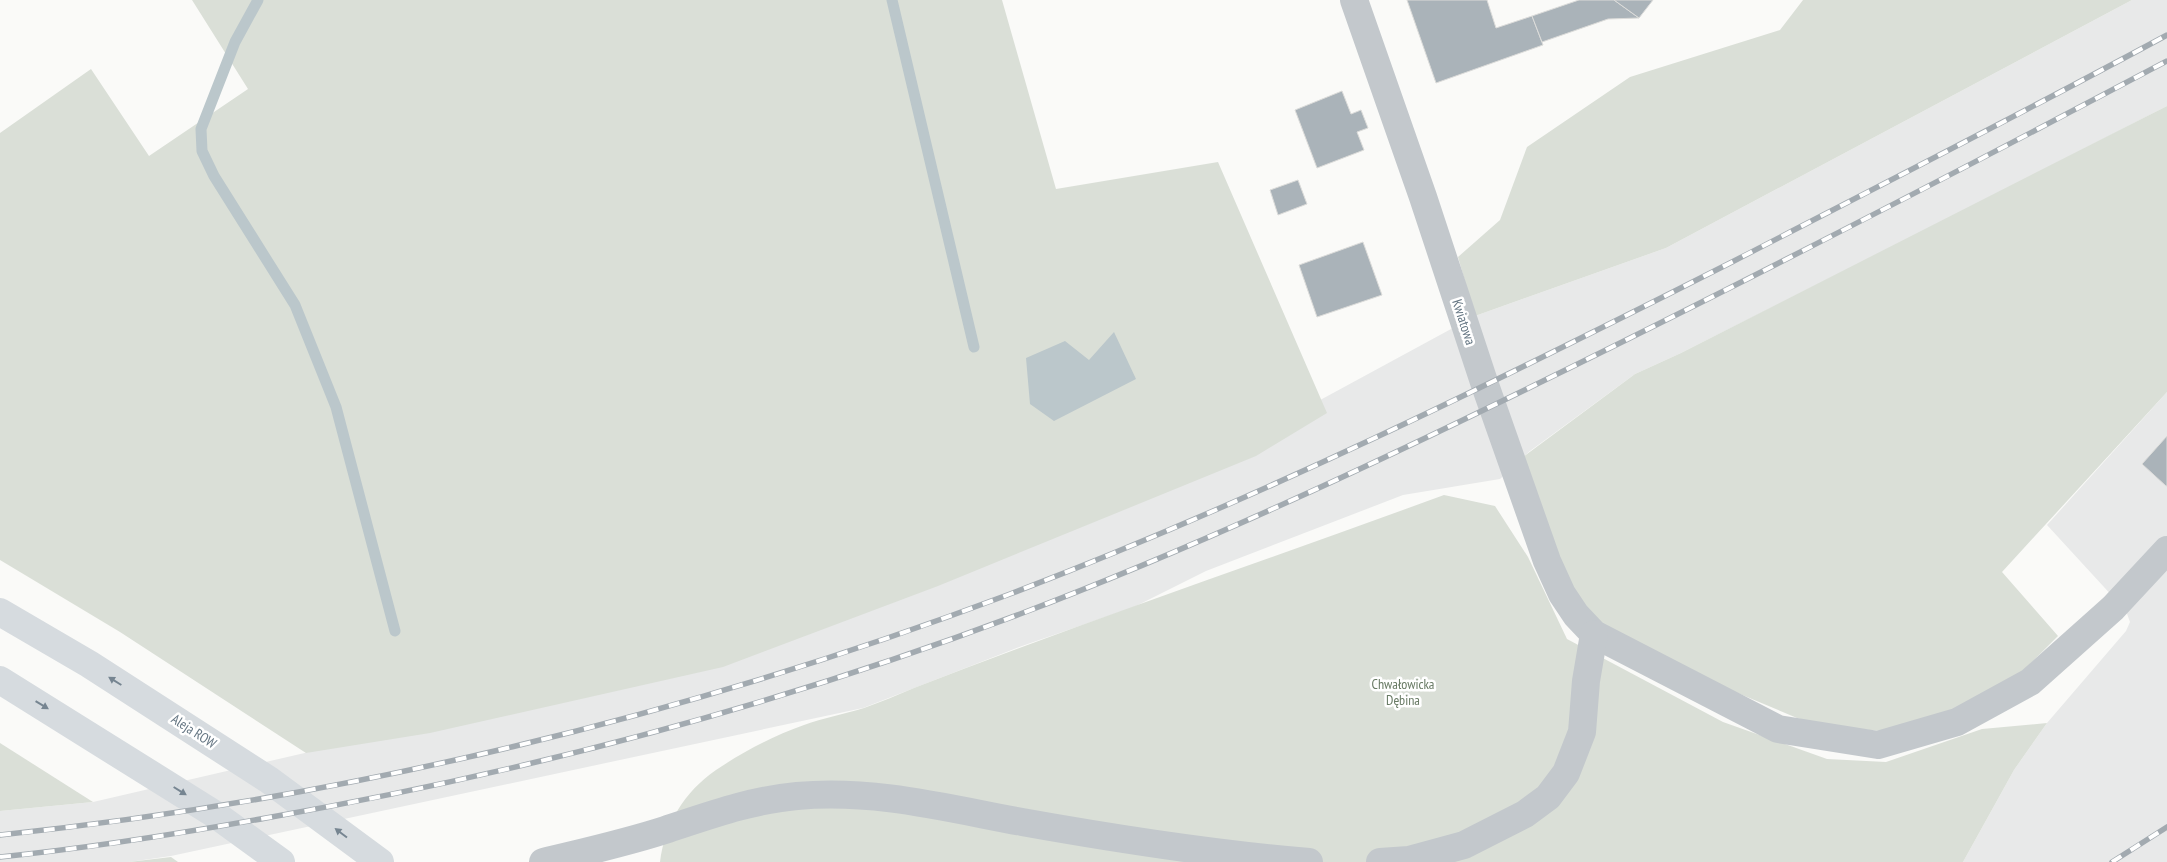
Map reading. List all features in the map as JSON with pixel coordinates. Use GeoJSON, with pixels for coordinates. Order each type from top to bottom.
{"type":"FeatureCollection","features":[{"type":"Feature","properties":{"kind":"main road","name":"Aleja ROW"},"geometry":{"type":"LineString","coordinates":[[0,612],[89,664],[269,780],[380,862]]}},
{"type":"Feature","properties":{"kind":"main road"},"geometry":{"type":"LineString","coordinates":[[0,680],[216,815],[281,862]]}},
{"type":"Feature","properties":{"kind":"street","name":"Kwiatowa"},"geometry":{"type":"LineString","coordinates":[[1354,0],[1423,197],[1484,385],[1547,561],[1562,594],[1576,615],[1594,634],[1778,729],[1878,745],[1957,722],[2030,682],[2113,608],[2167,550]]}},
{"type":"Feature","properties":{"kind":"street"},"geometry":{"type":"LineString","coordinates":[[1380,862],[1409,860],[1464,845],[1525,814],[1548,797],[1566,773],[1582,732],[1586,680],[1594,634]]}},
{"type":"Feature","properties":{"kind":"street"},"geometry":{"type":"LineString","coordinates":[[543,862],[665,830],[696,818],[749,804],[797,796],[830,795],[882,796],[1125,840],[1242,856],[1310,862]]}},
{"type":"Feature","properties":{"kind":"shaded area"},"geometry":{"type":"Polygon","coordinates":[[[2132,0],[2167,0],[2167,106],[1975,205],[1681,353],[1635,374],[1530,451],[1500,479],[1403,495],[1206,571],[1134,607],[1022,646],[863,708],[171,856],[129,862],[0,862],[0,811],[93,802],[745,651],[1171,481],[1475,316],[1666,248],[2132,0]]]}},
{"type":"Feature","properties":{"kind":"shaded area"},"geometry":{"type":"Polygon","coordinates":[[[1114,332],[1136,379],[1054,421],[1030,404],[1026,358],[1065,341],[1089,360],[1114,332]]]}},
{"type":"Feature","properties":{"kind":"shaded area"},"geometry":{"type":"Polygon","coordinates":[[[2167,392],[2167,862],[1963,862],[2014,770],[2047,723],[2126,631],[2130,622],[2126,611],[2047,525],[2167,392]]]}},
{"type":"Feature","properties":{"kind":"green space"},"geometry":{"type":"Polygon","coordinates":[[[192,0],[1002,0],[1056,189],[1218,162],[1327,413],[1256,456],[938,586],[723,667],[430,733],[306,753],[120,632],[0,560],[0,133],[91,69],[149,156],[248,89],[192,0]]]}},
{"type":"Feature","properties":{"kind":"green space"},"geometry":{"type":"Polygon","coordinates":[[[1803,0],[2132,0],[1666,248],[1475,316],[1458,257],[1500,220],[1527,147],[1630,77],[1780,30],[1803,0]]]}},
{"type":"Feature","properties":{"kind":"green space"},"geometry":{"type":"Polygon","coordinates":[[[2167,106],[2167,392],[2002,572],[2058,636],[2026,668],[2006,684],[1953,713],[1880,731],[1826,726],[1797,718],[1728,689],[1603,628],[1569,585],[1523,457],[1635,374],[1681,353],[2167,106]]]}},
{"type":"Feature","properties":{"kind":"green space","name":"Chwałowicka Dębina"},"geometry":{"type":"Polygon","coordinates":[[[1444,495],[1495,506],[1528,557],[1567,639],[1723,722],[1827,759],[1886,762],[1982,729],[2047,723],[2014,770],[1963,862],[660,862],[671,822],[694,788],[716,770],[770,739],[792,729],[864,708],[1046,638],[1444,495]]]}},
{"type":"Feature","properties":{"kind":"green space"},"geometry":{"type":"Polygon","coordinates":[[[0,743],[93,802],[0,811],[0,743]]]}},
{"type":"Feature","properties":{"kind":"green space"},"geometry":{"type":"Polygon","coordinates":[[[171,857],[178,862],[129,862],[171,857]]]}},
{"type":"Feature","properties":{"kind":"building"},"geometry":{"type":"Polygon","coordinates":[[[1407,0],[1487,0],[1496,28],[1532,16],[1543,45],[1436,83],[1407,0]]]}},
{"type":"Feature","properties":{"kind":"building"},"geometry":{"type":"Polygon","coordinates":[[[1579,0],[1614,0],[1639,18],[1608,19],[1542,42],[1532,16],[1579,0]]]}},
{"type":"Feature","properties":{"kind":"building"},"geometry":{"type":"Polygon","coordinates":[[[1614,0],[1653,0],[1639,18],[1614,0]]]}},
{"type":"Feature","properties":{"kind":"building"},"geometry":{"type":"Polygon","coordinates":[[[1342,91],[1351,114],[1361,110],[1368,128],[1357,132],[1364,150],[1317,168],[1295,110],[1342,91]]]}},
{"type":"Feature","properties":{"kind":"building"},"geometry":{"type":"Polygon","coordinates":[[[1298,180],[1307,204],[1278,215],[1270,190],[1298,180]]]}},
{"type":"Feature","properties":{"kind":"building"},"geometry":{"type":"Polygon","coordinates":[[[1363,242],[1382,295],[1317,317],[1299,265],[1363,242]]]}},
{"type":"Feature","properties":{"kind":"building"},"geometry":{"type":"Polygon","coordinates":[[[2167,436],[2167,486],[2166,486],[2142,464],[2167,436]]]}},
{"type":"Feature","properties":{"kind":"waterway"},"geometry":{"type":"LineString","coordinates":[[258,0],[235,42],[201,129],[202,151],[214,176],[295,305],[336,407],[395,631]]}},
{"type":"Feature","properties":{"kind":"waterway"},"geometry":{"type":"LineString","coordinates":[[892,0],[974,347]]}},
{"type":"Feature","properties":{"kind":"railway"},"geometry":{"type":"LineString","coordinates":[[0,835],[129,819],[257,799],[385,775],[512,747],[639,714],[764,678],[888,638],[1010,594],[1194,519],[1375,438],[1465,395],[1732,262],[2167,35]]}},
{"type":"Feature","properties":{"kind":"railway"},"geometry":{"type":"LineString","coordinates":[[0,857],[200,830],[362,800],[553,758],[648,734],[742,707],[928,647],[1020,614],[1219,533],[1350,474],[1479,412],[1778,263],[2167,61]]}},
{"type":"Feature","properties":{"kind":"railway"},"geometry":{"type":"LineString","coordinates":[[2112,862],[2167,827]]}}]}
